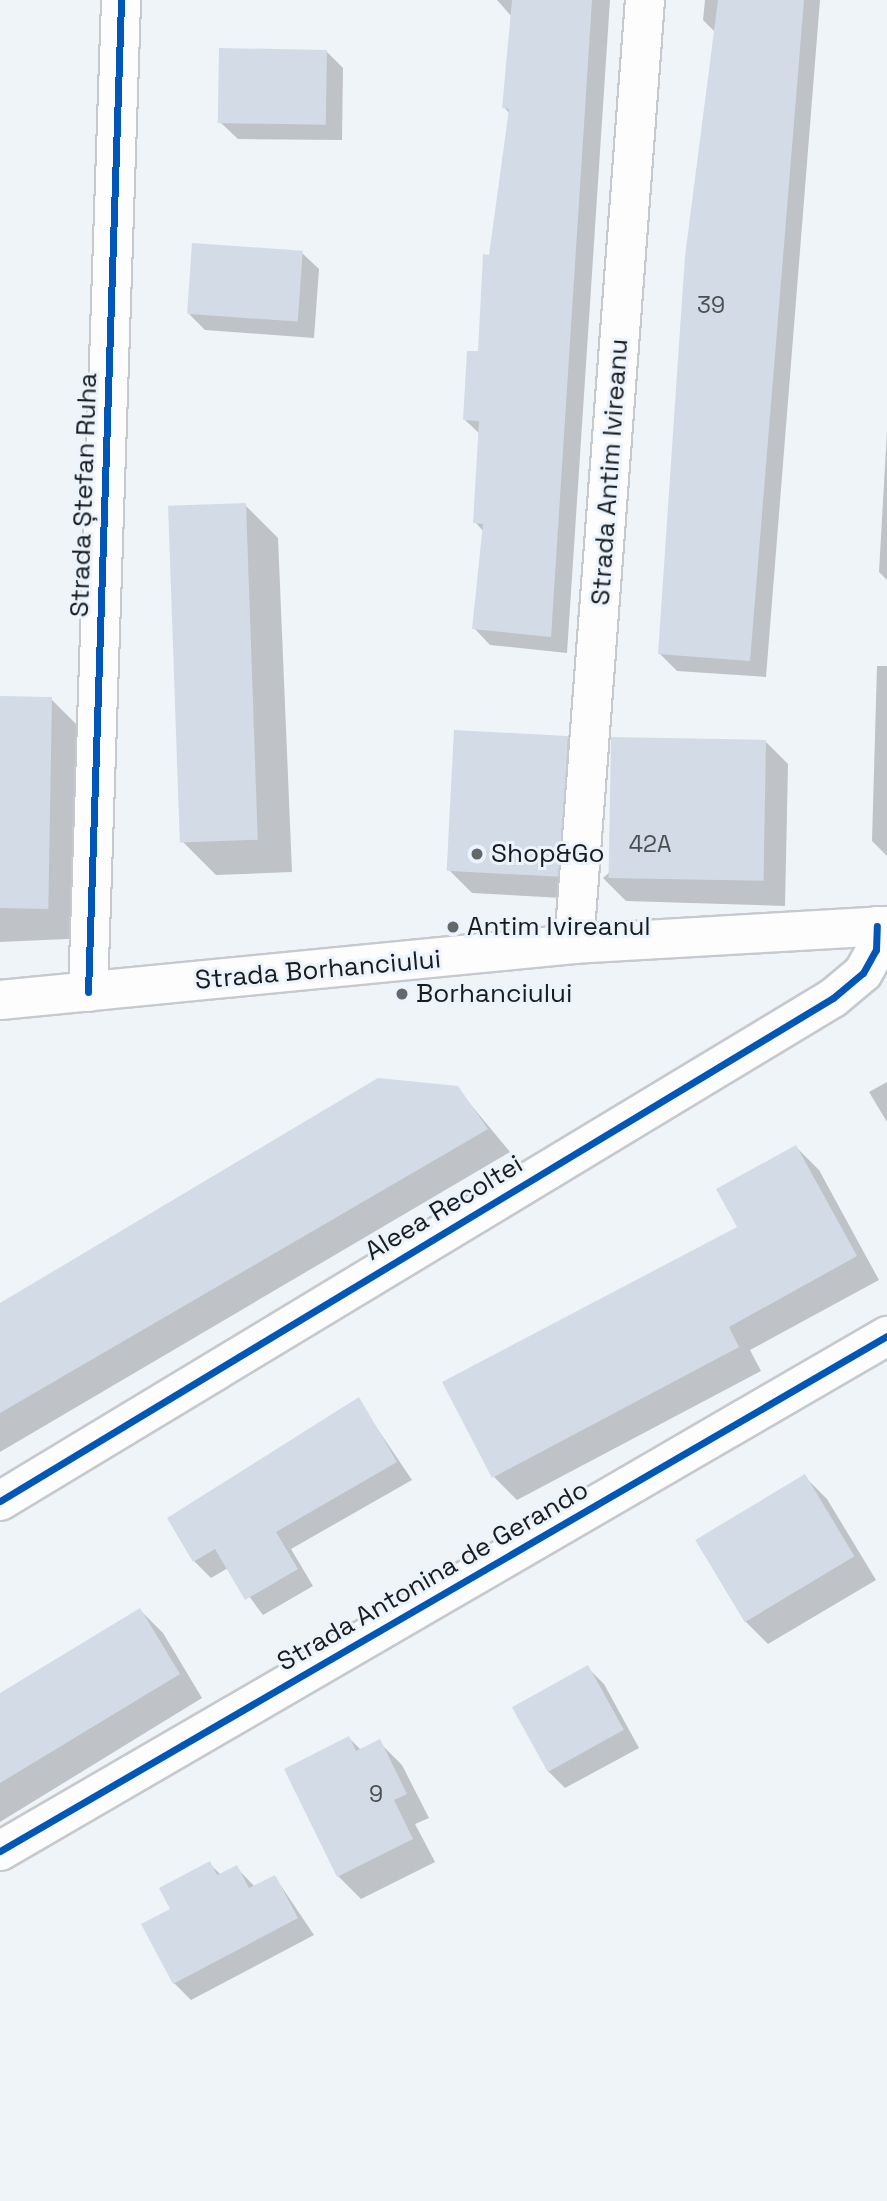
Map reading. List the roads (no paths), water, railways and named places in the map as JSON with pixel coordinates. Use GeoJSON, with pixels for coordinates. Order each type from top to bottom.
{"type":"FeatureCollection","features":[{"type":"Feature","properties":{"kind":"street","name":"Strada Ștefan Ruha"},"geometry":{"type":"LineString","coordinates":[[88,992],[121,0]]}},
{"type":"Feature","properties":{"kind":"street","name":"Strada Antim Ivireanu"},"geometry":{"type":"LineString","coordinates":[[574,944],[645,0]]}},
{"type":"Feature","properties":{"kind":"street","name":"Strada Borhanciului"},"geometry":{"type":"LineString","coordinates":[[0,1000],[574,944],[882,926]]}},
{"type":"Feature","properties":{"kind":"street","name":"Aleea Recoltei"},"geometry":{"type":"LineString","coordinates":[[0,1501],[832,998],[863,973],[876,950],[882,926]]}},
{"type":"Feature","properties":{"kind":"street","name":"Strada Antonina de Gerando"},"geometry":{"type":"LineString","coordinates":[[0,1851],[887,1336]]}},
{"type":"Feature","properties":{"kind":"place","name":"Shop&Go"},"geometry":{"type":"Point","coordinates":[477,854]}},
{"type":"Feature","properties":{"kind":"place","name":"Antim Ivireanul"},"geometry":{"type":"Point","coordinates":[453,927]}},
{"type":"Feature","properties":{"kind":"place","name":"Borhanciului"},"geometry":{"type":"Point","coordinates":[402,994]}}]}
